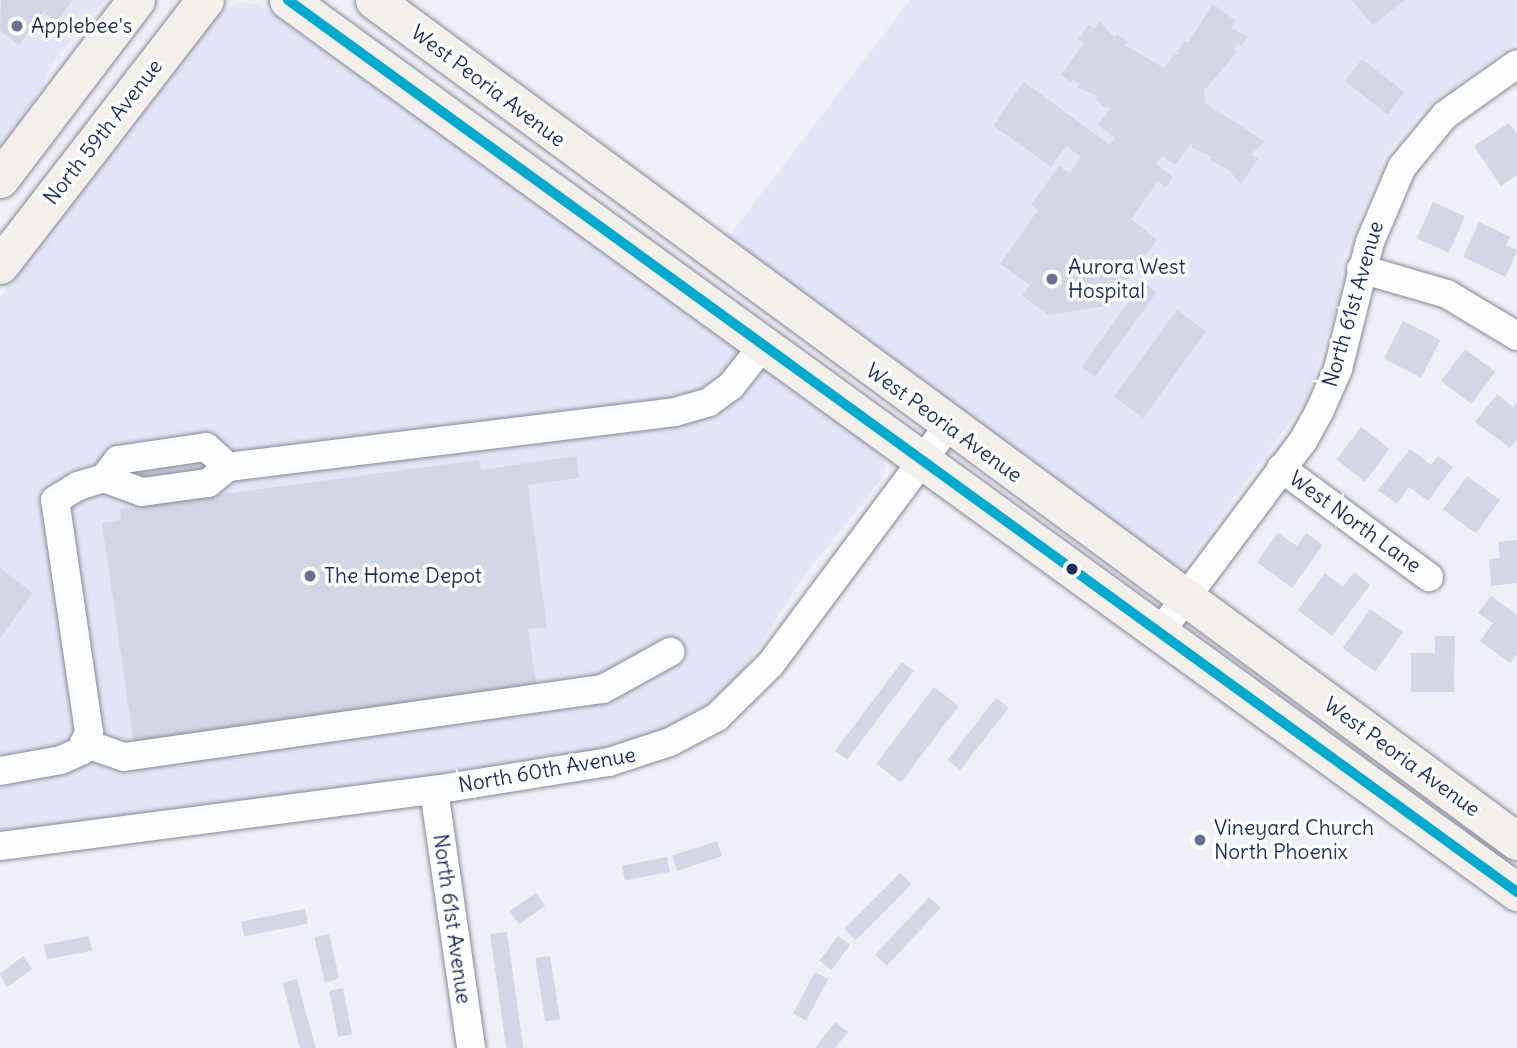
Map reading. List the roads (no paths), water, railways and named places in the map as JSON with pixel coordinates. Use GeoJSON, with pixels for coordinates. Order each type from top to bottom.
{"type":"FeatureCollection","features":[{"type":"Feature","properties":{"kind":"main road"},"geometry":{"type":"LineString","coordinates":[[0,179],[136,0]]}},
{"type":"Feature","properties":{"kind":"main road","name":"North 59th Avenue"},"geometry":{"type":"LineString","coordinates":[[0,265],[205,0]]}},
{"type":"Feature","properties":{"kind":"main road","name":"West Peoria Avenue"},"geometry":{"type":"LineString","coordinates":[[288,0],[921,456],[1517,892]]}},
{"type":"Feature","properties":{"kind":"main road","name":"West Peoria Avenue"},"geometry":{"type":"LineString","coordinates":[[374,0],[597,168],[1517,841]]}},
{"type":"Feature","properties":{"kind":"main road"},"geometry":{"type":"LineString","coordinates":[[571,204],[597,168]]}},
{"type":"Feature","properties":{"kind":"main road"},"geometry":{"type":"LineString","coordinates":[[1412,815],[1443,810],[1517,863]]}},
{"type":"Feature","properties":{"kind":"street","name":"North 61st Avenue"},"geometry":{"type":"LineString","coordinates":[[1160,632],[1303,441],[1339,369],[1361,269],[1382,206],[1402,167],[1445,115],[1517,64]]}},
{"type":"Feature","properties":{"kind":"street"},"geometry":{"type":"LineString","coordinates":[[1361,269],[1447,294],[1517,336]]}},
{"type":"Feature","properties":{"kind":"street"},"geometry":{"type":"LineString","coordinates":[[0,771],[61,760],[80,751],[89,732],[55,500],[78,486],[104,478],[118,460],[206,447],[228,467],[675,412],[709,402],[731,386],[765,343]]}},
{"type":"Feature","properties":{"kind":"street","name":"North 60th Avenue"},"geometry":{"type":"LineString","coordinates":[[0,846],[434,790],[609,762],[670,742],[717,717],[770,665],[921,456],[948,426]]}},
{"type":"Feature","properties":{"kind":"street","name":"West North Lane"},"geometry":{"type":"LineString","coordinates":[[1281,468],[1429,577]]}},
{"type":"Feature","properties":{"kind":"street"},"geometry":{"type":"LineString","coordinates":[[84,743],[124,757],[603,689],[670,652]]}},
{"type":"Feature","properties":{"kind":"street","name":"North 61st Avenue"},"geometry":{"type":"LineString","coordinates":[[434,790],[471,1048]]}},
{"type":"Feature","properties":{"kind":"place","name":"Applebee's"},"geometry":{"type":"Point","coordinates":[17,26]}},
{"type":"Feature","properties":{"kind":"place","name":"Aurora West Hospital"},"geometry":{"type":"Point","coordinates":[1052,279]}},
{"type":"Feature","properties":{"kind":"place","name":"The Home Depot"},"geometry":{"type":"Point","coordinates":[310,576]}},
{"type":"Feature","properties":{"kind":"place","name":"Vineyard Church North Phoenix"},"geometry":{"type":"Point","coordinates":[1200,840]}}]}
